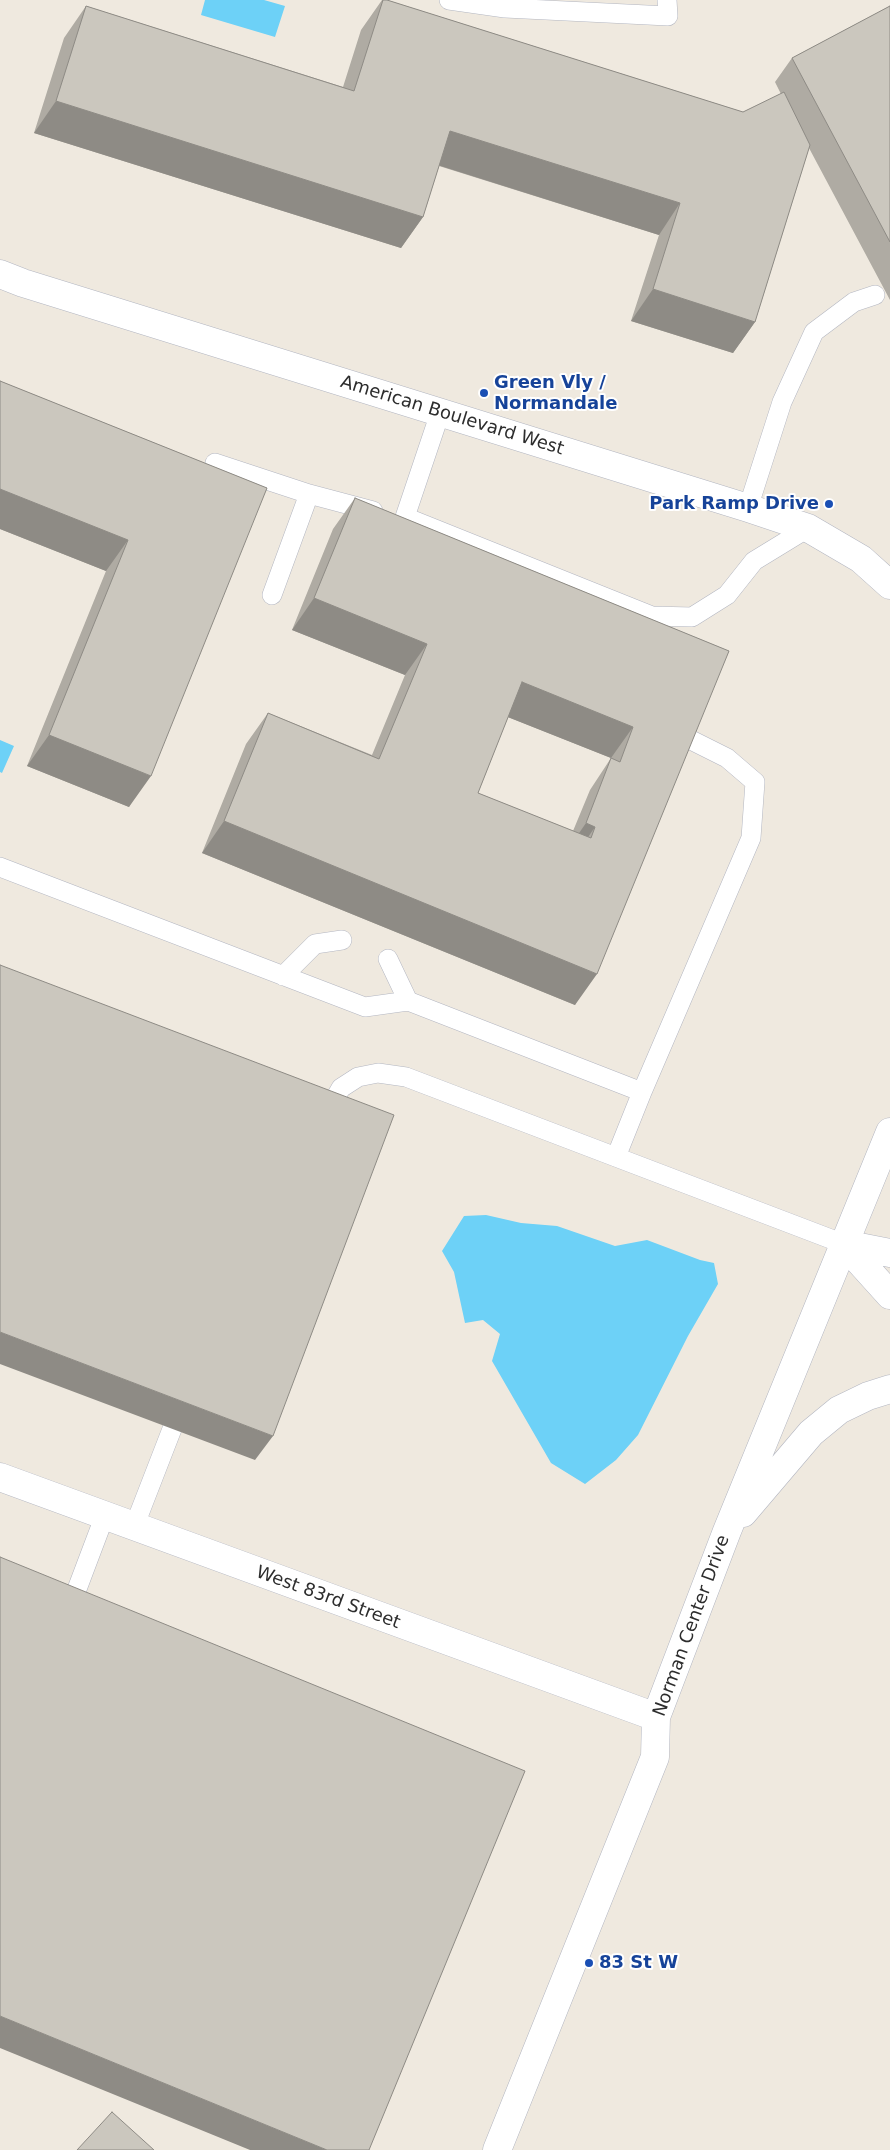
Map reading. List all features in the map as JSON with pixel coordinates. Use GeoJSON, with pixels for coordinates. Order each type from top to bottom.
{"type":"FeatureCollection","features":[{"type":"Feature","properties":{"kind":"street","name":"American Boulevard West"},"geometry":{"type":"LineString","coordinates":[[0,274],[808,528],[861,559],[890,585]]}},
{"type":"Feature","properties":{"kind":"street"},"geometry":{"type":"LineString","coordinates":[[844,1244],[890,1132]]}},
{"type":"Feature","properties":{"kind":"street"},"geometry":{"type":"LineString","coordinates":[[844,1244],[890,1253]]}},
{"type":"Feature","properties":{"kind":"street"},"geometry":{"type":"LineString","coordinates":[[844,1244],[890,1295]]}},
{"type":"Feature","properties":{"kind":"street","name":"Norman Center Drive"},"geometry":{"type":"LineString","coordinates":[[497,2150],[654,1757],[656,1718],[727,1531],[844,1244]]}},
{"type":"Feature","properties":{"kind":"street"},"geometry":{"type":"LineString","coordinates":[[727,1531],[811,1433],[840,1410],[868,1396],[890,1389]]}},
{"type":"Feature","properties":{"kind":"street","name":"West 83rd Street"},"geometry":{"type":"LineString","coordinates":[[0,1477],[656,1718]]}},
{"type":"Feature","properties":{"kind":"lane"},"geometry":{"type":"LineString","coordinates":[[449,0],[505,8],[668,16],[667,0]]}},
{"type":"Feature","properties":{"kind":"lane"},"geometry":{"type":"LineString","coordinates":[[748,508],[782,402],[814,332],[854,302],[875,295]]}},
{"type":"Feature","properties":{"kind":"lane"},"geometry":{"type":"LineString","coordinates":[[405,517],[440,413]]}},
{"type":"Feature","properties":{"kind":"lane"},"geometry":{"type":"LineString","coordinates":[[215,462],[309,494],[365,510],[405,517],[652,616],[692,617],[727,595],[754,561],[808,528]]}},
{"type":"Feature","properties":{"kind":"lane"},"geometry":{"type":"LineString","coordinates":[[272,595],[309,494]]}},
{"type":"Feature","properties":{"kind":"lane"},"geometry":{"type":"LineString","coordinates":[[616,1157],[751,838],[755,782],[727,758],[691,740]]}},
{"type":"Feature","properties":{"kind":"lane"},"geometry":{"type":"LineString","coordinates":[[0,867],[364,1007],[408,1001],[642,1092]]}},
{"type":"Feature","properties":{"kind":"lane"},"geometry":{"type":"LineString","coordinates":[[283,976],[315,944],[342,940]]}},
{"type":"Feature","properties":{"kind":"lane"},"geometry":{"type":"LineString","coordinates":[[388,959],[408,1001]]}},
{"type":"Feature","properties":{"kind":"lane"},"geometry":{"type":"LineString","coordinates":[[323,1120],[341,1088],[358,1077],[378,1073],[406,1077],[844,1244]]}},
{"type":"Feature","properties":{"kind":"lane"},"geometry":{"type":"LineString","coordinates":[[134,1527],[172,1429]]}},
{"type":"Feature","properties":{"kind":"lane"},"geometry":{"type":"LineString","coordinates":[[67,1616],[104,1516]]}},
{"type":"Feature","properties":{"kind":"water"},"geometry":{"type":"Polygon","coordinates":[[[205,0],[264,0],[285,6],[275,37],[201,15],[205,0]]]}},
{"type":"Feature","properties":{"kind":"water"},"geometry":{"type":"Polygon","coordinates":[[[0,740],[14,746],[2,773],[0,772],[0,740]]]}},
{"type":"Feature","properties":{"kind":"water"},"geometry":{"type":"Polygon","coordinates":[[[486,1215],[521,1223],[557,1226],[615,1246],[647,1240],[700,1260],[714,1263],[718,1284],[688,1336],[638,1435],[616,1460],[585,1484],[551,1463],[492,1361],[500,1334],[483,1320],[465,1323],[454,1272],[442,1251],[464,1216],[486,1215]]]}},
{"type":"Feature","properties":{"kind":"building"},"geometry":{"type":"Polygon","coordinates":[[[383,0],[743,112],[784,92],[810,145],[755,322],[653,289],[680,203],[450,131],[423,217],[56,101],[86,6],[354,91],[383,0]]]}},
{"type":"Feature","properties":{"kind":"building"},"geometry":{"type":"Polygon","coordinates":[[[890,6],[890,242],[792,58],[890,6]]]}},
{"type":"Feature","properties":{"kind":"building"},"geometry":{"type":"Polygon","coordinates":[[[0,381],[267,488],[151,776],[49,735],[128,540],[0,489],[0,381]]]}},
{"type":"Feature","properties":{"kind":"building"},"geometry":{"type":"Polygon","coordinates":[[[355,498],[729,651],[597,974],[224,821],[268,713],[379,759],[427,644],[314,598],[355,498]],[[522,682],[478,793],[591,838],[595,827],[586,823],[611,758],[620,762],[633,727],[522,682]]]}},
{"type":"Feature","properties":{"kind":"building"},"geometry":{"type":"Polygon","coordinates":[[[0,965],[394,1115],[273,1436],[0,1332],[0,965]]]}},
{"type":"Feature","properties":{"kind":"building"},"geometry":{"type":"Polygon","coordinates":[[[0,1557],[525,1771],[369,2150],[327,2150],[0,2016],[0,1557]]]}},
{"type":"Feature","properties":{"kind":"building"},"geometry":{"type":"Polygon","coordinates":[[[112,2112],[154,2150],[77,2150],[112,2112]]]}},
{"type":"Feature","properties":{"kind":"place","name":"Green Vly / Normandale"},"geometry":{"type":"Point","coordinates":[484,393]}},
{"type":"Feature","properties":{"kind":"place","name":"Park Ramp Drive"},"geometry":{"type":"Point","coordinates":[829,504]}},
{"type":"Feature","properties":{"kind":"place","name":"83 St W"},"geometry":{"type":"Point","coordinates":[589,1963]}}]}
